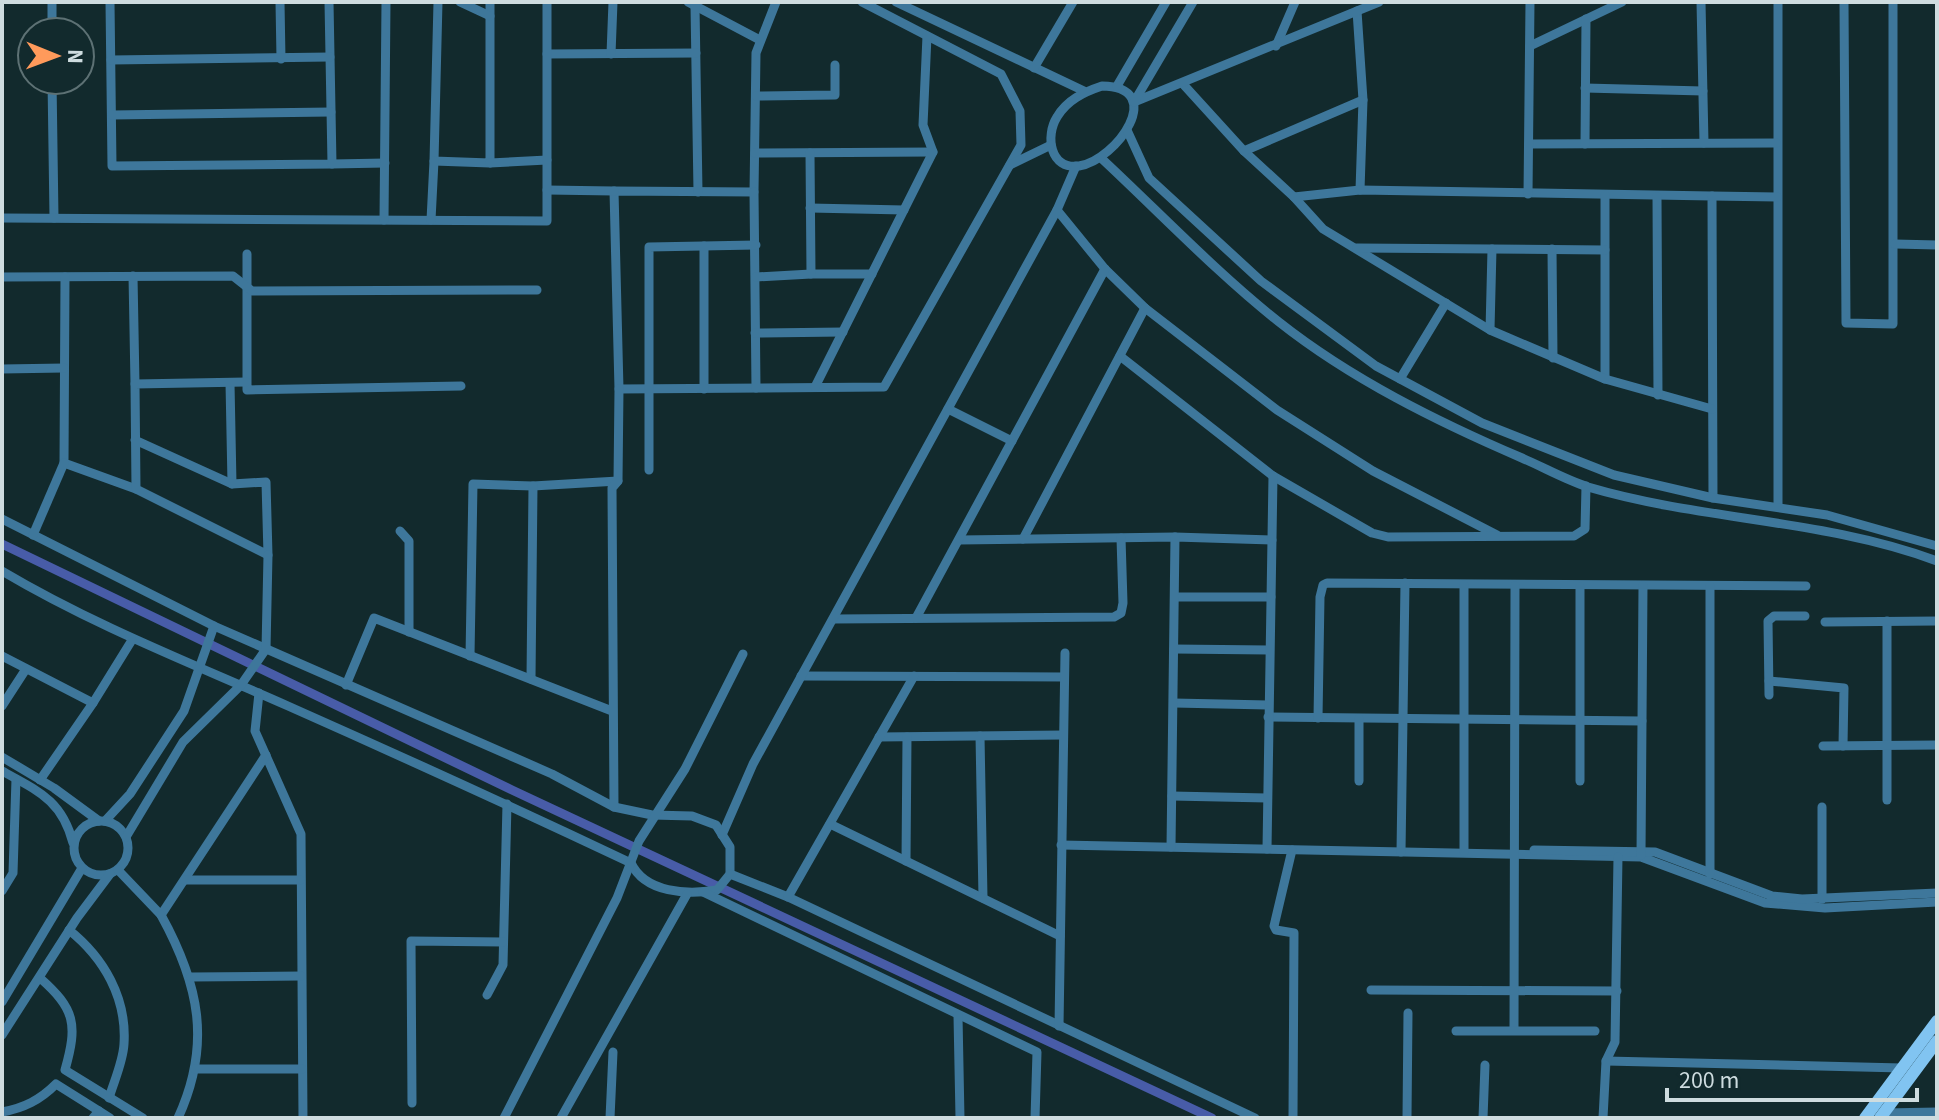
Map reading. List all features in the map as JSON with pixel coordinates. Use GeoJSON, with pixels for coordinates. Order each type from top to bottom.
{"type":"FeatureCollection","features":[{"type":"Feature","properties":{"kind":"main road"},"geometry":{"type":"LineString","coordinates":[[1865,1118],[1937,1021]]}},
{"type":"Feature","properties":{"kind":"main road"},"geometry":{"type":"LineString","coordinates":[[1882,1115],[1937,1041]]}},
{"type":"Feature","properties":{"kind":"street"},"geometry":{"type":"LineString","coordinates":[[110,2],[112,166],[385,163]]}},
{"type":"Feature","properties":{"kind":"street"},"geometry":{"type":"LineString","coordinates":[[280,2],[281,59]]}},
{"type":"Feature","properties":{"kind":"street"},"geometry":{"type":"LineString","coordinates":[[329,2],[332,164]]}},
{"type":"Feature","properties":{"kind":"street"},"geometry":{"type":"LineString","coordinates":[[384,220],[386,2]]}},
{"type":"Feature","properties":{"kind":"street"},"geometry":{"type":"LineString","coordinates":[[431,220],[438,2]]}},
{"type":"Feature","properties":{"kind":"street"},"geometry":{"type":"LineString","coordinates":[[460,2],[490,16]]}},
{"type":"Feature","properties":{"kind":"street"},"geometry":{"type":"LineString","coordinates":[[490,2],[490,163]]}},
{"type":"Feature","properties":{"kind":"street"},"geometry":{"type":"LineString","coordinates":[[2,218],[547,221],[547,2]]}},
{"type":"Feature","properties":{"kind":"street"},"geometry":{"type":"LineString","coordinates":[[611,54],[613,2]]}},
{"type":"Feature","properties":{"kind":"street"},"geometry":{"type":"LineString","coordinates":[[756,388],[754,192],[758,39],[776,2]]}},
{"type":"Feature","properties":{"kind":"street"},"geometry":{"type":"LineString","coordinates":[[619,389],[884,387],[1021,145],[1023,130],[1020,111],[1001,74],[862,2]]}},
{"type":"Feature","properties":{"kind":"street"},"geometry":{"type":"LineString","coordinates":[[896,2],[1084,91],[1117,86],[1128,92],[1134,102]]}},
{"type":"Feature","properties":{"kind":"street"},"geometry":{"type":"LineString","coordinates":[[1034,68],[1072,2]]}},
{"type":"Feature","properties":{"kind":"street"},"geometry":{"type":"LineString","coordinates":[[1117,86],[1166,2]]}},
{"type":"Feature","properties":{"kind":"street"},"geometry":{"type":"LineString","coordinates":[[1084,91],[1057,117],[1050,132],[1051,145],[1061,162],[1076,166],[1101,158],[1127,130],[1133,117],[1134,102],[1193,2]]}},
{"type":"Feature","properties":{"kind":"street"},"geometry":{"type":"LineString","coordinates":[[1276,46],[1295,2]]}},
{"type":"Feature","properties":{"kind":"street"},"geometry":{"type":"LineString","coordinates":[[1134,102],[1379,2]]}},
{"type":"Feature","properties":{"kind":"street"},"geometry":{"type":"LineString","coordinates":[[1528,194],[1530,2]]}},
{"type":"Feature","properties":{"kind":"street"},"geometry":{"type":"LineString","coordinates":[[1530,46],[1622,2]]}},
{"type":"Feature","properties":{"kind":"street"},"geometry":{"type":"LineString","coordinates":[[1701,2],[1704,143]]}},
{"type":"Feature","properties":{"kind":"street"},"geometry":{"type":"LineString","coordinates":[[1778,2],[1778,507]]}},
{"type":"Feature","properties":{"kind":"street"},"geometry":{"type":"LineString","coordinates":[[1844,2],[1846,323],[1893,324],[1893,2]]}},
{"type":"Feature","properties":{"kind":"street"},"geometry":{"type":"LineString","coordinates":[[692,4],[758,39]]}},
{"type":"Feature","properties":{"kind":"street"},"geometry":{"type":"LineString","coordinates":[[692,4],[696,53],[698,192]]}},
{"type":"Feature","properties":{"kind":"street"},"geometry":{"type":"LineString","coordinates":[[1357,11],[1363,100],[1360,190]]}},
{"type":"Feature","properties":{"kind":"street"},"geometry":{"type":"LineString","coordinates":[[1585,144],[1586,19]]}},
{"type":"Feature","properties":{"kind":"street"},"geometry":{"type":"LineString","coordinates":[[815,387],[933,152],[923,125],[927,36]]}},
{"type":"Feature","properties":{"kind":"street"},"geometry":{"type":"LineString","coordinates":[[547,54],[696,53]]}},
{"type":"Feature","properties":{"kind":"street"},"geometry":{"type":"LineString","coordinates":[[111,60],[330,57]]}},
{"type":"Feature","properties":{"kind":"street"},"geometry":{"type":"LineString","coordinates":[[756,96],[835,95],[835,65]]}},
{"type":"Feature","properties":{"kind":"street"},"geometry":{"type":"LineString","coordinates":[[1183,84],[1244,151],[1323,229],[1490,330],[1605,379],[1712,409]]}},
{"type":"Feature","properties":{"kind":"street"},"geometry":{"type":"LineString","coordinates":[[1585,88],[1703,91]]}},
{"type":"Feature","properties":{"kind":"street"},"geometry":{"type":"LineString","coordinates":[[52,96],[54,218]]}},
{"type":"Feature","properties":{"kind":"street"},"geometry":{"type":"LineString","coordinates":[[1244,151],[1363,100]]}},
{"type":"Feature","properties":{"kind":"street"},"geometry":{"type":"LineString","coordinates":[[112,115],[331,112]]}},
{"type":"Feature","properties":{"kind":"street"},"geometry":{"type":"LineString","coordinates":[[1127,130],[1149,178],[1261,281],[1376,366],[1482,423],[1614,475],[1713,498],[1827,515],[1937,546]]}},
{"type":"Feature","properties":{"kind":"street"},"geometry":{"type":"LineString","coordinates":[[1529,144],[1776,143]]}},
{"type":"Feature","properties":{"kind":"street"},"geometry":{"type":"LineString","coordinates":[[1007,167],[1051,145]]}},
{"type":"Feature","properties":{"kind":"street"},"geometry":{"type":"LineString","coordinates":[[755,153],[933,152]]}},
{"type":"Feature","properties":{"kind":"street"},"geometry":{"type":"LineString","coordinates":[[810,153],[811,274]]}},
{"type":"Feature","properties":{"kind":"street"},"geometry":{"type":"LineString","coordinates":[[1101,158],[1279,322],[1365,379],[1485,442],[1586,486],[1660,505],[1848,534],[1890,543],[1937,561]]}},
{"type":"Feature","properties":{"kind":"street"},"geometry":{"type":"LineString","coordinates":[[434,161],[490,163],[547,160]]}},
{"type":"Feature","properties":{"kind":"street"},"geometry":{"type":"LineString","coordinates":[[722,835],[753,764],[1057,210],[1076,166]]}},
{"type":"Feature","properties":{"kind":"street"},"geometry":{"type":"LineString","coordinates":[[547,190],[754,192]]}},
{"type":"Feature","properties":{"kind":"street"},"geometry":{"type":"LineString","coordinates":[[1294,197],[1360,190],[1777,197]]}},
{"type":"Feature","properties":{"kind":"street"},"geometry":{"type":"LineString","coordinates":[[614,191],[619,389],[618,481],[612,488],[614,807]]}},
{"type":"Feature","properties":{"kind":"street"},"geometry":{"type":"LineString","coordinates":[[1605,195],[1605,379]]}},
{"type":"Feature","properties":{"kind":"street"},"geometry":{"type":"LineString","coordinates":[[1712,196],[1713,498]]}},
{"type":"Feature","properties":{"kind":"street"},"geometry":{"type":"LineString","coordinates":[[1657,197],[1658,395]]}},
{"type":"Feature","properties":{"kind":"street"},"geometry":{"type":"LineString","coordinates":[[810,208],[904,210]]}},
{"type":"Feature","properties":{"kind":"street"},"geometry":{"type":"LineString","coordinates":[[1057,210],[1105,269],[1145,308],[1277,410],[1373,471],[1500,537]]}},
{"type":"Feature","properties":{"kind":"street"},"geometry":{"type":"LineString","coordinates":[[1895,244],[1937,245]]}},
{"type":"Feature","properties":{"kind":"street"},"geometry":{"type":"LineString","coordinates":[[649,470],[649,247],[756,245]]}},
{"type":"Feature","properties":{"kind":"street"},"geometry":{"type":"LineString","coordinates":[[704,246],[704,389]]}},
{"type":"Feature","properties":{"kind":"street"},"geometry":{"type":"LineString","coordinates":[[1355,248],[1605,250]]}},
{"type":"Feature","properties":{"kind":"street"},"geometry":{"type":"LineString","coordinates":[[1490,330],[1492,249]]}},
{"type":"Feature","properties":{"kind":"street"},"geometry":{"type":"LineString","coordinates":[[1552,249],[1553,358]]}},
{"type":"Feature","properties":{"kind":"street"},"geometry":{"type":"LineString","coordinates":[[247,254],[247,390],[461,386]]}},
{"type":"Feature","properties":{"kind":"street"},"geometry":{"type":"LineString","coordinates":[[916,618],[1105,269]]}},
{"type":"Feature","properties":{"kind":"street"},"geometry":{"type":"LineString","coordinates":[[756,277],[872,274]]}},
{"type":"Feature","properties":{"kind":"street"},"geometry":{"type":"LineString","coordinates":[[133,276],[136,489]]}},
{"type":"Feature","properties":{"kind":"street"},"geometry":{"type":"LineString","coordinates":[[2,277],[233,276],[252,291],[537,290]]}},
{"type":"Feature","properties":{"kind":"street"},"geometry":{"type":"LineString","coordinates":[[33,535],[64,463],[65,277]]}},
{"type":"Feature","properties":{"kind":"street"},"geometry":{"type":"LineString","coordinates":[[1400,379],[1446,303]]}},
{"type":"Feature","properties":{"kind":"street"},"geometry":{"type":"LineString","coordinates":[[1023,539],[1145,308]]}},
{"type":"Feature","properties":{"kind":"street"},"geometry":{"type":"LineString","coordinates":[[755,333],[843,332]]}},
{"type":"Feature","properties":{"kind":"street"},"geometry":{"type":"LineString","coordinates":[[1120,356],[1273,476],[1372,533],[1388,537],[1582,534],[1586,486]]}},
{"type":"Feature","properties":{"kind":"street"},"geometry":{"type":"LineString","coordinates":[[2,369],[64,368]]}},
{"type":"Feature","properties":{"kind":"street"},"geometry":{"type":"LineString","coordinates":[[135,384],[246,382]]}},
{"type":"Feature","properties":{"kind":"street"},"geometry":{"type":"LineString","coordinates":[[230,383],[232,484]]}},
{"type":"Feature","properties":{"kind":"street"},"geometry":{"type":"LineString","coordinates":[[948,409],[1012,441]]}},
{"type":"Feature","properties":{"kind":"street"},"geometry":{"type":"LineString","coordinates":[[2,1035],[69,930],[127,855],[126,837],[183,742],[241,685],[266,649],[266,482],[232,484],[135,440]]}},
{"type":"Feature","properties":{"kind":"street"},"geometry":{"type":"LineString","coordinates":[[64,463],[136,489],[268,555]]}},
{"type":"Feature","properties":{"kind":"street"},"geometry":{"type":"LineString","coordinates":[[1267,849],[1273,476]]}},
{"type":"Feature","properties":{"kind":"street"},"geometry":{"type":"LineString","coordinates":[[470,656],[473,484],[533,486],[618,481]]}},
{"type":"Feature","properties":{"kind":"street"},"geometry":{"type":"LineString","coordinates":[[531,679],[533,486]]}},
{"type":"Feature","properties":{"kind":"street"},"geometry":{"type":"LineString","coordinates":[[2,519],[214,626],[552,774],[614,807],[652,815],[692,816],[716,825],[730,847],[730,874],[717,890],[687,894],[666,889],[637,875],[631,863],[259,693],[132,640],[57,604],[2,571]]}},
{"type":"Feature","properties":{"kind":"street"},"geometry":{"type":"LineString","coordinates":[[400,531],[409,541],[409,632]]}},
{"type":"Feature","properties":{"kind":"street"},"geometry":{"type":"LineString","coordinates":[[959,540],[1175,537],[1272,540]]}},
{"type":"Feature","properties":{"kind":"street"},"geometry":{"type":"LineString","coordinates":[[1171,847],[1175,537]]}},
{"type":"Feature","properties":{"kind":"street"},"geometry":{"type":"LineString","coordinates":[[834,619],[1114,617],[1121,613],[1123,603],[1121,538]]}},
{"type":"Feature","properties":{"kind":"street"},"geometry":{"type":"LineString","coordinates":[[1401,852],[1405,583]]}},
{"type":"Feature","properties":{"kind":"street"},"geometry":{"type":"LineString","coordinates":[[1318,718],[1323,585],[1806,586]]}},
{"type":"Feature","properties":{"kind":"street"},"geometry":{"type":"LineString","coordinates":[[1464,585],[1464,852]]}},
{"type":"Feature","properties":{"kind":"street"},"geometry":{"type":"LineString","coordinates":[[1514,1029],[1517,853],[1515,586]]}},
{"type":"Feature","properties":{"kind":"street"},"geometry":{"type":"LineString","coordinates":[[1641,854],[1643,586]]}},
{"type":"Feature","properties":{"kind":"street"},"geometry":{"type":"LineString","coordinates":[[1710,586],[1710,874]]}},
{"type":"Feature","properties":{"kind":"street"},"geometry":{"type":"LineString","coordinates":[[1580,587],[1580,781]]}},
{"type":"Feature","properties":{"kind":"street"},"geometry":{"type":"LineString","coordinates":[[1175,597],[1271,597]]}},
{"type":"Feature","properties":{"kind":"street"},"geometry":{"type":"LineString","coordinates":[[1769,695],[1770,618],[1805,616]]}},
{"type":"Feature","properties":{"kind":"street"},"geometry":{"type":"LineString","coordinates":[[346,685],[374,618],[612,711]]}},
{"type":"Feature","properties":{"kind":"street"},"geometry":{"type":"LineString","coordinates":[[1887,621],[1887,800]]}},
{"type":"Feature","properties":{"kind":"street"},"geometry":{"type":"LineString","coordinates":[[1825,622],[1937,621]]}},
{"type":"Feature","properties":{"kind":"street"},"geometry":{"type":"LineString","coordinates":[[73,846],[80,831],[102,821],[130,794],[184,711],[214,626]]}},
{"type":"Feature","properties":{"kind":"street"},"geometry":{"type":"LineString","coordinates":[[40,780],[132,640]]}},
{"type":"Feature","properties":{"kind":"street"},"geometry":{"type":"LineString","coordinates":[[1174,649],[1269,650]]}},
{"type":"Feature","properties":{"kind":"street"},"geometry":{"type":"LineString","coordinates":[[1059,1026],[1065,653]]}},
{"type":"Feature","properties":{"kind":"street"},"geometry":{"type":"LineString","coordinates":[[504,1118],[572,991],[652,815],[685,769],[743,654]]}},
{"type":"Feature","properties":{"kind":"street"},"geometry":{"type":"LineString","coordinates":[[2,656],[93,703]]}},
{"type":"Feature","properties":{"kind":"street"},"geometry":{"type":"LineString","coordinates":[[2,706],[26,669]]}},
{"type":"Feature","properties":{"kind":"street"},"geometry":{"type":"LineString","coordinates":[[801,676],[1064,677]]}},
{"type":"Feature","properties":{"kind":"street"},"geometry":{"type":"LineString","coordinates":[[788,897],[914,676]]}},
{"type":"Feature","properties":{"kind":"street"},"geometry":{"type":"LineString","coordinates":[[1769,681],[1844,688],[1843,746]]}},
{"type":"Feature","properties":{"kind":"street"},"geometry":{"type":"LineString","coordinates":[[259,693],[255,731],[301,834],[303,1118]]}},
{"type":"Feature","properties":{"kind":"street"},"geometry":{"type":"LineString","coordinates":[[1174,703],[1268,705]]}},
{"type":"Feature","properties":{"kind":"street"},"geometry":{"type":"LineString","coordinates":[[1268,717],[1642,721]]}},
{"type":"Feature","properties":{"kind":"street"},"geometry":{"type":"LineString","coordinates":[[1359,719],[1359,781]]}},
{"type":"Feature","properties":{"kind":"street"},"geometry":{"type":"LineString","coordinates":[[879,737],[1063,735]]}},
{"type":"Feature","properties":{"kind":"street"},"geometry":{"type":"LineString","coordinates":[[980,736],[983,898]]}},
{"type":"Feature","properties":{"kind":"street"},"geometry":{"type":"LineString","coordinates":[[906,861],[907,737]]}},
{"type":"Feature","properties":{"kind":"street"},"geometry":{"type":"LineString","coordinates":[[1823,746],[1937,745]]}},
{"type":"Feature","properties":{"kind":"street"},"geometry":{"type":"LineString","coordinates":[[161,915],[266,755]]}},
{"type":"Feature","properties":{"kind":"street"},"geometry":{"type":"LineString","coordinates":[[2,757],[102,821],[115,825],[126,837]]}},
{"type":"Feature","properties":{"kind":"street"},"geometry":{"type":"LineString","coordinates":[[2,771],[48,797],[68,823],[82,868],[92,875],[114,872]]}},
{"type":"Feature","properties":{"kind":"street"},"geometry":{"type":"LineString","coordinates":[[2,891],[13,873],[16,779]]}},
{"type":"Feature","properties":{"kind":"street"},"geometry":{"type":"LineString","coordinates":[[1172,796],[1267,798]]}},
{"type":"Feature","properties":{"kind":"street"},"geometry":{"type":"LineString","coordinates":[[487,995],[503,965],[507,804]]}},
{"type":"Feature","properties":{"kind":"street"},"geometry":{"type":"LineString","coordinates":[[1822,807],[1822,899]]}},
{"type":"Feature","properties":{"kind":"street"},"geometry":{"type":"LineString","coordinates":[[830,824],[1060,936]]}},
{"type":"Feature","properties":{"kind":"street"},"geometry":{"type":"LineString","coordinates":[[1061,845],[1641,854],[1669,857],[1772,896],[1822,899],[1937,893]]}},
{"type":"Feature","properties":{"kind":"street"},"geometry":{"type":"LineString","coordinates":[[1292,850],[1274,926],[1276,930],[1294,933],[1293,1118]]}},
{"type":"Feature","properties":{"kind":"street"},"geometry":{"type":"LineString","coordinates":[[1517,853],[1527,856],[1618,857],[1641,854],[1765,903],[1825,908],[1937,902]]}},
{"type":"Feature","properties":{"kind":"street"},"geometry":{"type":"LineString","coordinates":[[1603,1118],[1606,1061],[1615,1042],[1618,857]]}},
{"type":"Feature","properties":{"kind":"street"},"geometry":{"type":"LineString","coordinates":[[2,1002],[82,868]]}},
{"type":"Feature","properties":{"kind":"street"},"geometry":{"type":"LineString","coordinates":[[114,872],[161,915],[191,977],[199,1035],[191,1089],[178,1118]]}},
{"type":"Feature","properties":{"kind":"street"},"geometry":{"type":"LineString","coordinates":[[730,874],[788,897],[1255,1118]]}},
{"type":"Feature","properties":{"kind":"street"},"geometry":{"type":"LineString","coordinates":[[185,880],[300,880]]}},
{"type":"Feature","properties":{"kind":"street"},"geometry":{"type":"LineString","coordinates":[[703,892],[1037,1052],[1035,1118]]}},
{"type":"Feature","properties":{"kind":"street"},"geometry":{"type":"LineString","coordinates":[[561,1118],[687,894]]}},
{"type":"Feature","properties":{"kind":"street"},"geometry":{"type":"LineString","coordinates":[[69,930],[90,947],[109,975],[123,1013],[124,1047],[109,1098]]}},
{"type":"Feature","properties":{"kind":"street"},"geometry":{"type":"LineString","coordinates":[[412,1103],[411,941],[503,942]]}},
{"type":"Feature","properties":{"kind":"street"},"geometry":{"type":"LineString","coordinates":[[191,977],[301,976]]}},
{"type":"Feature","properties":{"kind":"street"},"geometry":{"type":"LineString","coordinates":[[2,1112],[18,1109],[44,1096],[65,1070],[73,1042],[72,1019],[60,996],[40,978]]}},
{"type":"Feature","properties":{"kind":"street"},"geometry":{"type":"LineString","coordinates":[[1371,990],[1617,991]]}},
{"type":"Feature","properties":{"kind":"street"},"geometry":{"type":"LineString","coordinates":[[1407,1118],[1408,1013]]}},
{"type":"Feature","properties":{"kind":"street"},"geometry":{"type":"LineString","coordinates":[[958,1016],[960,1118]]}},
{"type":"Feature","properties":{"kind":"street"},"geometry":{"type":"LineString","coordinates":[[1456,1031],[1595,1031]]}},
{"type":"Feature","properties":{"kind":"street"},"geometry":{"type":"LineString","coordinates":[[610,1118],[613,1052]]}},
{"type":"Feature","properties":{"kind":"street"},"geometry":{"type":"LineString","coordinates":[[1606,1061],[1902,1068]]}},
{"type":"Feature","properties":{"kind":"street"},"geometry":{"type":"LineString","coordinates":[[1483,1118],[1485,1065]]}},
{"type":"Feature","properties":{"kind":"street"},"geometry":{"type":"LineString","coordinates":[[195,1069],[302,1069]]}},
{"type":"Feature","properties":{"kind":"street"},"geometry":{"type":"LineString","coordinates":[[65,1070],[143,1118]]}},
{"type":"Feature","properties":{"kind":"street"},"geometry":{"type":"LineString","coordinates":[[56,1084],[96,1115],[110,1118]]}},
{"type":"Feature","properties":{"kind":"street"},"geometry":{"type":"LineString","coordinates":[[1882,1115],[1937,1112]]}},
{"type":"Feature","properties":{"kind":"waterway"},"geometry":{"type":"LineString","coordinates":[[2,544],[512,790],[1212,1118]]}}]}
